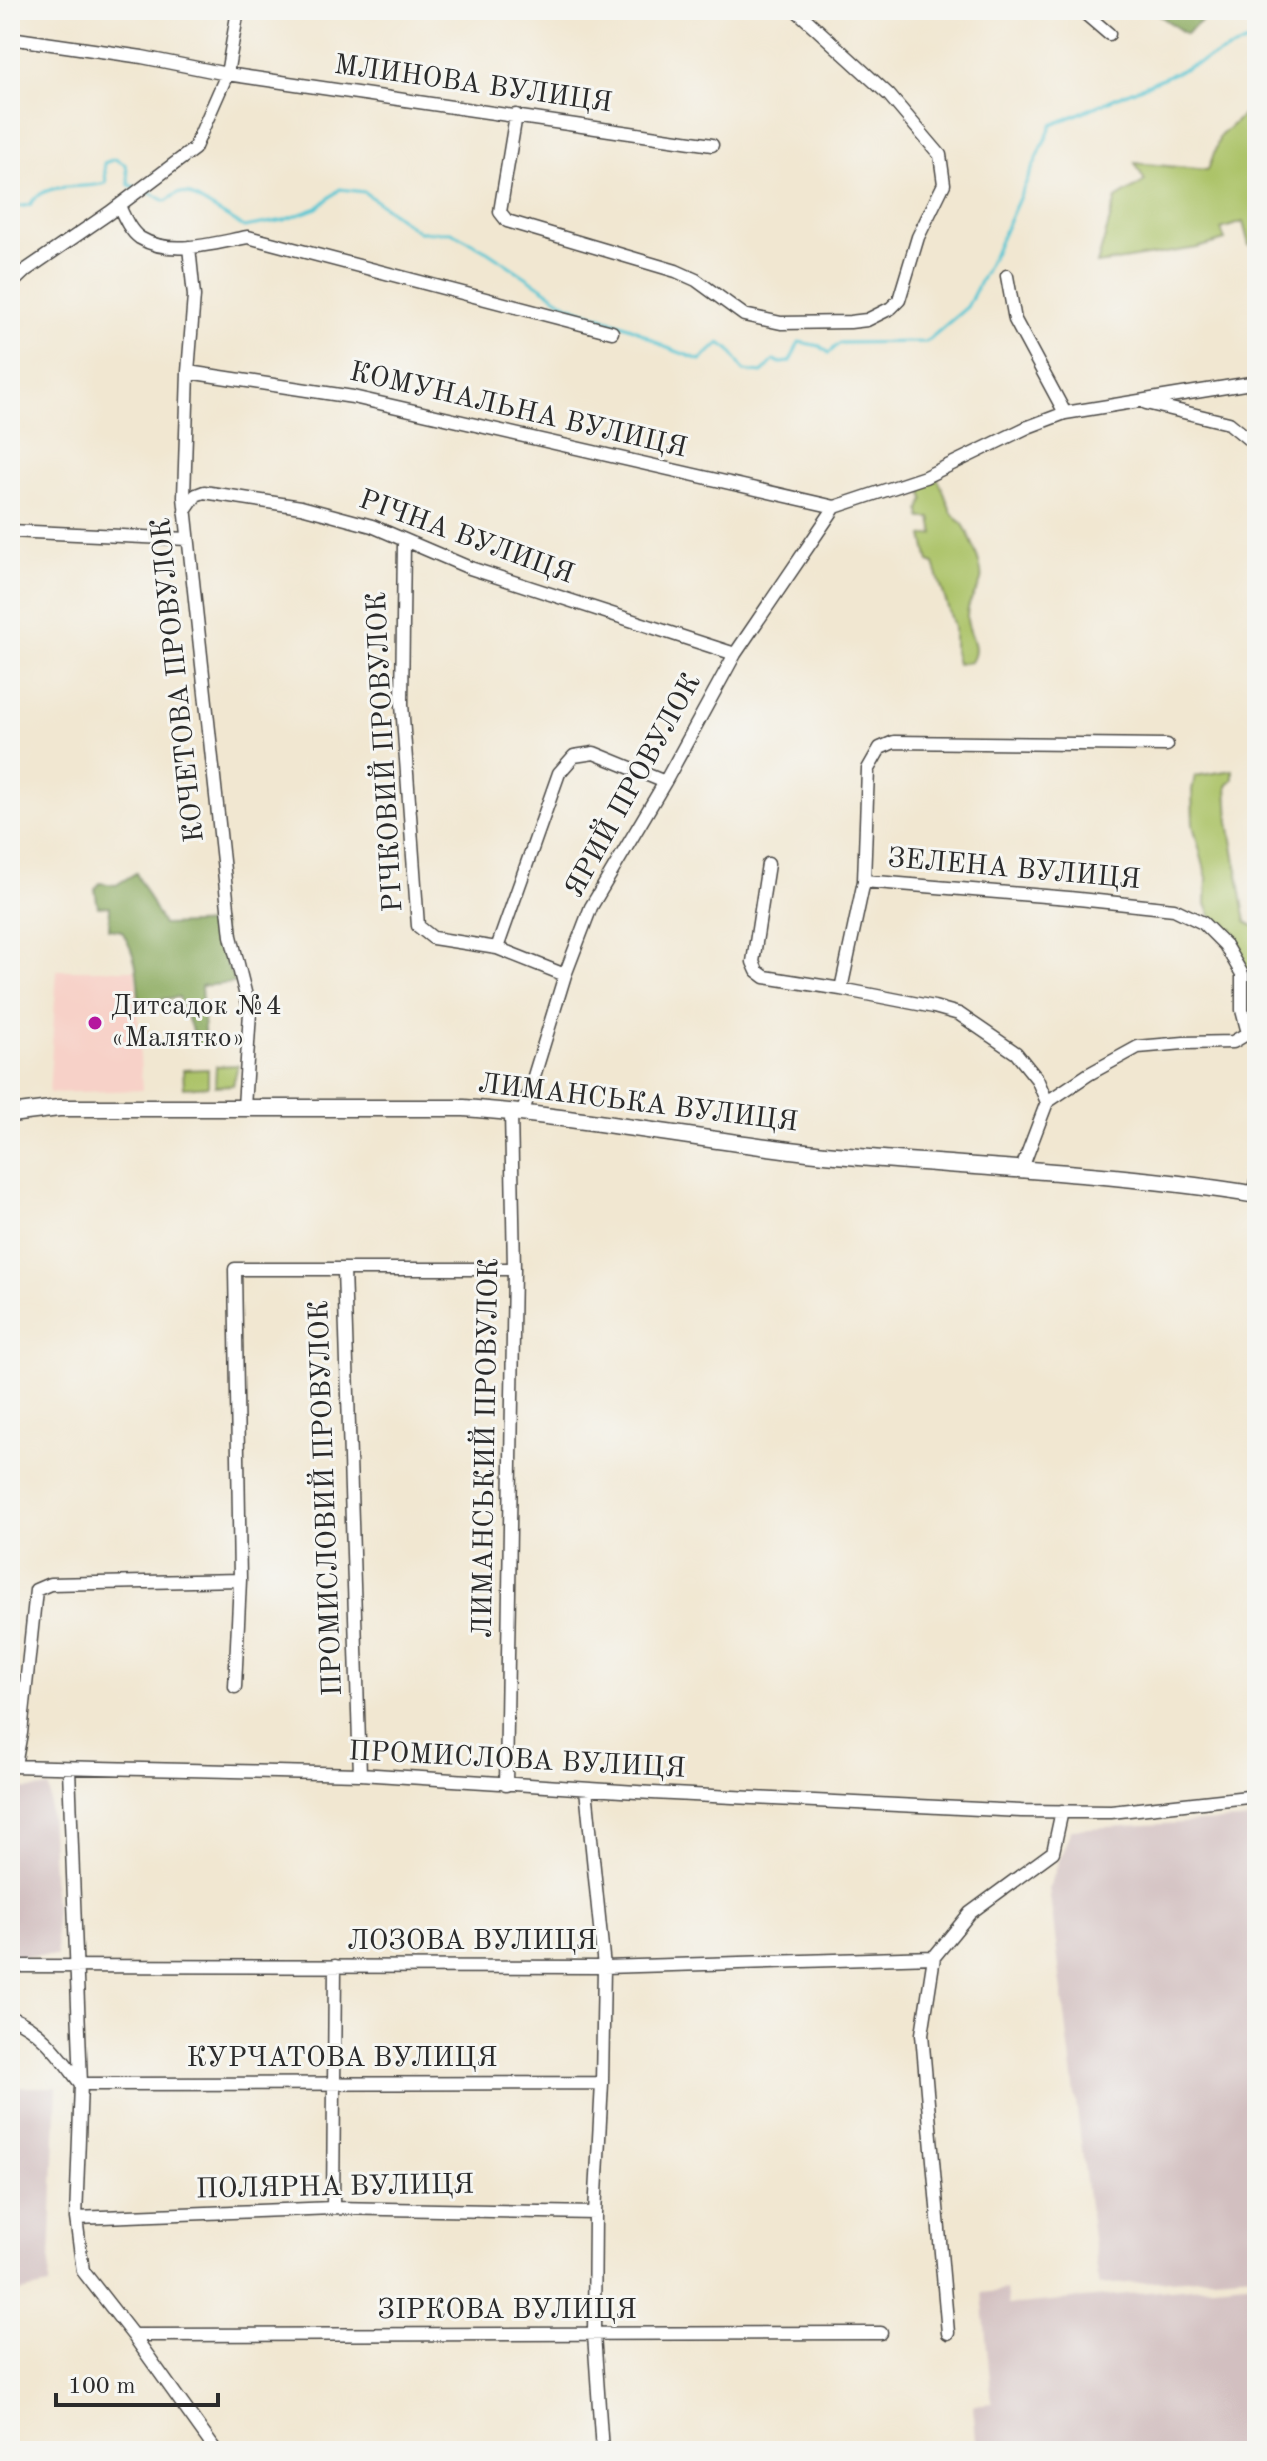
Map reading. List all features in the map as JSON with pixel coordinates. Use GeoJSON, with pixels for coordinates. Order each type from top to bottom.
{"type":"FeatureCollection","features":[{"type":"Feature","properties":{"kind":"street"},"geometry":{"type":"LineString","coordinates":[[10,285],[194,149],[227,74],[238,10]]}},
{"type":"Feature","properties":{"kind":"street"},"geometry":{"type":"LineString","coordinates":[[516,115],[500,212],[507,221],[676,271],[696,280],[744,315],[781,323],[850,322],[876,316],[899,300],[918,237],[944,184],[940,155],[889,95],[796,10]]}},
{"type":"Feature","properties":{"kind":"street"},"geometry":{"type":"LineString","coordinates":[[1081,10],[1109,34]]}},
{"type":"Feature","properties":{"kind":"street","name":"МЛИНОВА ВУЛИЦЯ"},"geometry":{"type":"LineString","coordinates":[[10,38],[142,57],[227,74],[712,145]]}},
{"type":"Feature","properties":{"kind":"street"},"geometry":{"type":"LineString","coordinates":[[123,203],[126,222],[138,237],[155,244],[172,248],[189,247],[248,237],[612,332]]}},
{"type":"Feature","properties":{"kind":"street","name":"КОЧЕТОВА ПРОВУЛОК"},"geometry":{"type":"LineString","coordinates":[[189,247],[194,296],[188,372],[185,511],[231,936],[250,1012],[244,1107]]}},
{"type":"Feature","properties":{"kind":"street"},"geometry":{"type":"LineString","coordinates":[[1007,276],[1019,328],[1065,413]]}},
{"type":"Feature","properties":{"kind":"street","name":"КОМУНАЛЬНА ВУЛИЦЯ"},"geometry":{"type":"LineString","coordinates":[[188,372],[353,397],[835,507]]}},
{"type":"Feature","properties":{"kind":"street"},"geometry":{"type":"LineString","coordinates":[[835,507],[925,477],[1028,427],[1065,413],[1257,382]]}},
{"type":"Feature","properties":{"kind":"street"},"geometry":{"type":"LineString","coordinates":[[1143,402],[1229,423],[1257,446]]}},
{"type":"Feature","properties":{"kind":"street","name":"РІЧНА ВУЛИЦЯ"},"geometry":{"type":"LineString","coordinates":[[185,511],[196,495],[204,492],[301,507],[372,526],[470,568],[735,654]]}},
{"type":"Feature","properties":{"kind":"street","name":"ЯРИЙ ПРОВУЛОК"},"geometry":{"type":"LineString","coordinates":[[517,1112],[591,907],[665,782],[735,654],[835,507]]}},
{"type":"Feature","properties":{"kind":"street"},"geometry":{"type":"LineString","coordinates":[[10,531],[188,539]]}},
{"type":"Feature","properties":{"kind":"street","name":"РІЧКОВИЙ ПРОВУЛОК"},"geometry":{"type":"LineString","coordinates":[[404,541],[402,704],[418,926],[433,938],[497,948],[565,975]]}},
{"type":"Feature","properties":{"kind":"street"},"geometry":{"type":"LineString","coordinates":[[864,881],[868,769],[880,748],[894,742],[1167,745]]}},
{"type":"Feature","properties":{"kind":"street"},"geometry":{"type":"LineString","coordinates":[[497,948],[559,773],[574,756],[594,753],[665,782]]}},
{"type":"Feature","properties":{"kind":"street"},"geometry":{"type":"LineString","coordinates":[[768,864],[753,962],[757,971],[765,977],[841,989],[959,1014],[1016,1053],[1037,1079],[1047,1102],[1022,1168]]}},
{"type":"Feature","properties":{"kind":"street","name":"ЗЕЛЕНА ВУЛИЦЯ"},"geometry":{"type":"LineString","coordinates":[[841,989],[864,881],[1174,909],[1203,923],[1225,945],[1242,974],[1242,1010],[1248,1033],[1233,1042],[1138,1047],[1047,1102]]}},
{"type":"Feature","properties":{"kind":"street","name":"ЛИМАНСЬКА ВУЛИЦЯ"},"geometry":{"type":"LineString","coordinates":[[10,1114],[59,1108],[464,1108],[517,1112],[834,1155],[1022,1168],[1255,1195]]}},
{"type":"Feature","properties":{"kind":"street","name":"ЛИМАНСЬКИЙ ПРОВУЛОК"},"geometry":{"type":"LineString","coordinates":[[506,1785],[517,1112]]}},
{"type":"Feature","properties":{"kind":"street"},"geometry":{"type":"LineString","coordinates":[[1255,1195],[1257,1177]]}},
{"type":"Feature","properties":{"kind":"street"},"geometry":{"type":"LineString","coordinates":[[235,1687],[240,1580],[235,1269],[514,1269]]}},
{"type":"Feature","properties":{"kind":"street","name":"ПРОМИСЛОВИЙ ПРОВУЛОК"},"geometry":{"type":"LineString","coordinates":[[344,1269],[360,1774]]}},
{"type":"Feature","properties":{"kind":"street"},"geometry":{"type":"LineString","coordinates":[[12,1765],[21,1733],[36,1590],[50,1584],[240,1580]]}},
{"type":"Feature","properties":{"kind":"street","name":"ПРОМИСЛОВА ВУЛИЦЯ"},"geometry":{"type":"LineString","coordinates":[[12,1765],[69,1769],[360,1774],[506,1785],[1021,1811],[1111,1812],[1257,1796]]}},
{"type":"Feature","properties":{"kind":"street"},"geometry":{"type":"LineString","coordinates":[[69,1769],[81,2084],[76,2218],[83,2271],[216,2451]]}},
{"type":"Feature","properties":{"kind":"street"},"geometry":{"type":"LineString","coordinates":[[586,1789],[604,1967],[594,2334],[602,2451]]}},
{"type":"Feature","properties":{"kind":"street"},"geometry":{"type":"LineString","coordinates":[[948,2333],[922,2034],[934,1957],[970,1913],[1053,1852],[1062,1811]]}},
{"type":"Feature","properties":{"kind":"street","name":"ЛОЗОВА ВУЛИЦЯ"},"geometry":{"type":"LineString","coordinates":[[10,1966],[604,1967],[934,1957]]}},
{"type":"Feature","properties":{"kind":"street"},"geometry":{"type":"LineString","coordinates":[[333,2208],[335,1966]]}},
{"type":"Feature","properties":{"kind":"street"},"geometry":{"type":"LineString","coordinates":[[10,2017],[47,2041],[81,2084]]}},
{"type":"Feature","properties":{"kind":"street","name":"КУРЧАТОВА ВУЛИЦЯ"},"geometry":{"type":"LineString","coordinates":[[81,2084],[602,2083]]}},
{"type":"Feature","properties":{"kind":"street","name":"ПОЛЯРНА ВУЛИЦЯ"},"geometry":{"type":"LineString","coordinates":[[76,2218],[333,2208],[595,2213]]}},
{"type":"Feature","properties":{"kind":"street","name":"ЗІРКОВА ВУЛИЦЯ"},"geometry":{"type":"LineString","coordinates":[[133,2335],[881,2333]]}},
{"type":"Feature","properties":{"kind":"shaded area","name":"Дитсадок №4 «Малятко»"},"geometry":{"type":"Polygon","coordinates":[[[57,970],[135,970],[142,1090],[49,1093],[57,970]]]}},
{"type":"Feature","properties":{"kind":"shaded area"},"geometry":{"type":"Polygon","coordinates":[[[49,1788],[57,1956],[10,1956],[10,1790],[49,1788]]]}},
{"type":"Feature","properties":{"kind":"shaded area"},"geometry":{"type":"Polygon","coordinates":[[[1257,1819],[1257,2274],[1099,2285],[1049,1888],[1071,1829],[1257,1819]]]}},
{"type":"Feature","properties":{"kind":"shaded area"},"geometry":{"type":"Polygon","coordinates":[[[10,2087],[57,2087],[49,2286],[10,2294],[10,2087]]]}},
{"type":"Feature","properties":{"kind":"shaded area"},"geometry":{"type":"Polygon","coordinates":[[[1257,2282],[1257,2451],[977,2451],[973,2405],[992,2403],[982,2293],[1006,2290],[1008,2305],[1257,2282]]]}},
{"type":"Feature","properties":{"kind":"green space"},"geometry":{"type":"Polygon","coordinates":[[[1152,10],[1214,10],[1186,34],[1152,10]]]}},
{"type":"Feature","properties":{"kind":"green space"},"geometry":{"type":"Polygon","coordinates":[[[1257,102],[1257,243],[1249,245],[1243,222],[1221,229],[1225,240],[1197,248],[1097,264],[1116,199],[1145,181],[1135,163],[1208,170],[1220,136],[1257,102]]]}},
{"type":"Feature","properties":{"kind":"green space"},"geometry":{"type":"Polygon","coordinates":[[[937,478],[952,513],[967,530],[980,569],[979,585],[967,613],[975,646],[971,662],[957,664],[954,627],[934,564],[929,562],[923,536],[934,534],[931,518],[921,518],[924,499],[921,485],[937,478]]]}},
{"type":"Feature","properties":{"kind":"green space"},"geometry":{"type":"Polygon","coordinates":[[[1233,770],[1233,779],[1227,786],[1229,822],[1246,922],[1257,928],[1257,1025],[1252,1022],[1241,956],[1214,923],[1206,904],[1207,878],[1193,825],[1192,790],[1195,776],[1233,770]]]}},
{"type":"Feature","properties":{"kind":"green space"},"geometry":{"type":"Polygon","coordinates":[[[136,873],[163,925],[222,923],[223,956],[235,983],[201,986],[205,1045],[198,1045],[179,997],[139,1002],[131,949],[122,931],[109,929],[110,906],[98,907],[95,889],[100,883],[116,885],[136,873]]]}},
{"type":"Feature","properties":{"kind":"green space"},"geometry":{"type":"Polygon","coordinates":[[[238,1065],[233,1085],[215,1086],[216,1066],[238,1065]]]}},
{"type":"Feature","properties":{"kind":"green space"},"geometry":{"type":"Polygon","coordinates":[[[208,1069],[208,1086],[184,1088],[183,1070],[208,1069]]]}},
{"type":"Feature","properties":{"kind":"waterway"},"geometry":{"type":"LineString","coordinates":[[146,191],[166,201],[178,193],[189,194],[244,227],[284,220],[317,208],[340,189],[364,192],[419,232],[451,232],[487,251],[568,305],[634,329],[665,347],[700,360],[720,343],[730,350],[744,371],[762,373],[774,360],[790,362],[799,342],[820,346],[829,353],[840,343],[926,342],[967,307],[1052,125],[1257,38]]}},
{"type":"Feature","properties":{"kind":"waterway"},"geometry":{"type":"LineString","coordinates":[[10,208],[30,205],[36,197],[53,189],[106,183],[104,163],[115,159],[126,165],[129,185],[135,187]]}},
{"type":"Feature","properties":{"kind":"place","name":"Дитсадок №4 «Малятко»"},"geometry":{"type":"Point","coordinates":[95,1023]}}]}
